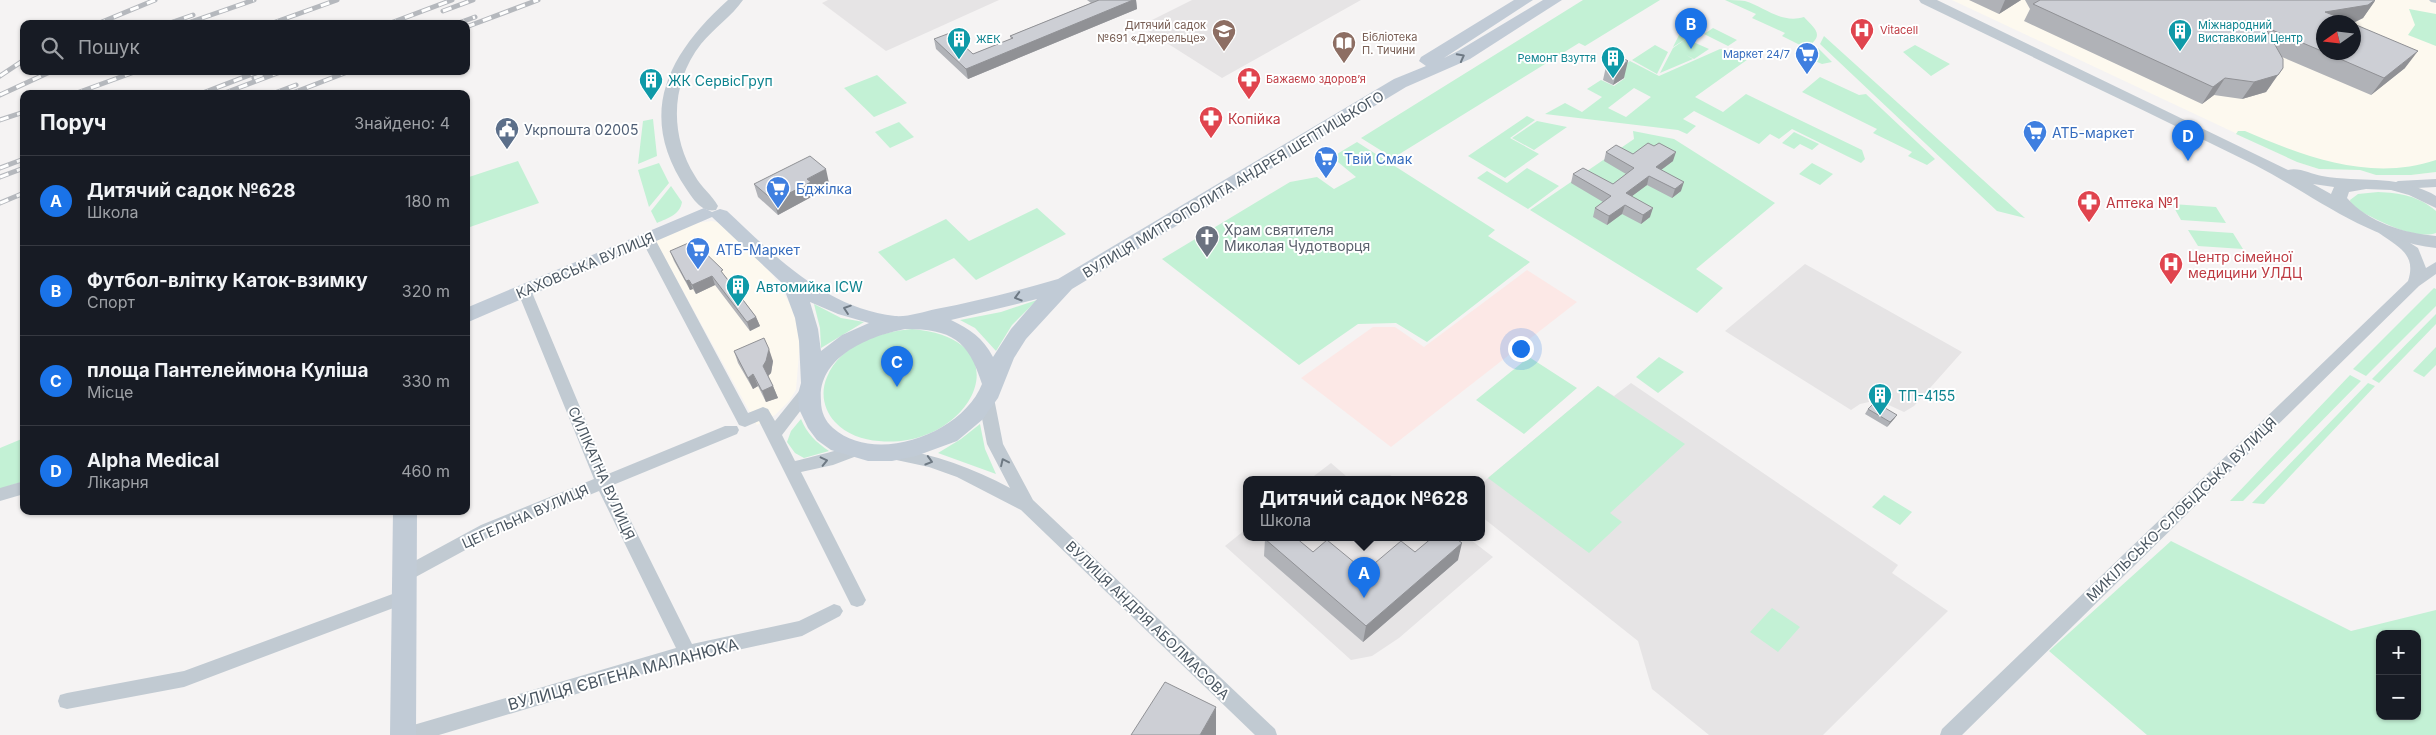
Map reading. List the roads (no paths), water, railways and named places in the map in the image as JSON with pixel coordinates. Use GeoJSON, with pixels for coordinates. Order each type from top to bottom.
{"type":"FeatureCollection","features":[{"type":"Feature","properties":{"kind":"main road","name":"ВУЛИЦЯ МИТРОПОЛИТА АНДРЕЯ ШЕПТИЦЬКОГО"},"geometry":{"type":"LineString","coordinates":[[1400,84],[1448,47],[1525,0]]}},
{"type":"Feature","properties":{"kind":"main road","name":"ВУЛИЦЯ МИТРОПОЛИТА АНДРЕЯ ШЕПТИЦЬКОГО"},"geometry":{"type":"LineString","coordinates":[[990,391],[1005,354],[1019,333],[1036,311],[1065,284],[1400,84],[1464,55],[1554,0]]}},
{"type":"Feature","properties":{"kind":"main road","name":"КАХОВСЬКА ВУЛИЦЯ"},"geometry":{"type":"LineString","coordinates":[[470,314],[711,212]]}},
{"type":"Feature","properties":{"kind":"main road"},"geometry":{"type":"LineString","coordinates":[[711,212],[791,280],[832,304],[904,322],[936,324],[957,332],[976,346],[986,362],[990,391],[967,420],[950,434],[927,444],[881,452],[856,450],[841,444],[825,434],[814,421],[808,406],[812,354],[810,333],[791,280]]}},
{"type":"Feature","properties":{"kind":"main road","name":"ВУЛИЦЯ МИТРОПОЛИТА АНДРЕЯ ШЕПТИЦЬКОГО"},"geometry":{"type":"LineString","coordinates":[[904,322],[995,304],[1065,284]]}},
{"type":"Feature","properties":{"kind":"main road"},"geometry":{"type":"LineString","coordinates":[[810,385],[820,365],[834,351],[862,333],[904,322]]}},
{"type":"Feature","properties":{"kind":"main road"},"geometry":{"type":"LineString","coordinates":[[404,735],[405,515]]}},
{"type":"Feature","properties":{"kind":"street"},"geometry":{"type":"LineString","coordinates":[[711,212],[684,175],[676,158],[670,128],[670,101],[678,71],[684,59],[712,23],[736,0]]}},
{"type":"Feature","properties":{"kind":"street"},"geometry":{"type":"LineString","coordinates":[[1926,0],[2263,163],[2381,228],[2408,238],[2436,242]]}},
{"type":"Feature","properties":{"kind":"street"},"geometry":{"type":"LineString","coordinates":[[2263,163],[2306,178],[2354,184],[2398,185],[2436,183]]}},
{"type":"Feature","properties":{"kind":"street"},"geometry":{"type":"LineString","coordinates":[[2345,209],[2338,199],[2339,193],[2342,188],[2354,184]]}},
{"type":"Feature","properties":{"kind":"street"},"geometry":{"type":"LineString","coordinates":[[2398,185],[2434,196]]}},
{"type":"Feature","properties":{"kind":"street"},"geometry":{"type":"LineString","coordinates":[[2381,228],[2412,251],[2419,269],[2414,283]]}},
{"type":"Feature","properties":{"kind":"street"},"geometry":{"type":"LineString","coordinates":[[648,239],[746,421],[763,413],[857,600]]}},
{"type":"Feature","properties":{"kind":"street","name":"МИКІЛЬСЬКО-СЛОБІДСЬКА ВУЛИЦЯ"},"geometry":{"type":"LineString","coordinates":[[1949,735],[2414,283],[2436,267]]}},
{"type":"Feature","properties":{"kind":"street","name":"СИЛІКАТНА ВУЛИЦЯ"},"geometry":{"type":"LineString","coordinates":[[524,290],[603,482],[687,653]]}},
{"type":"Feature","properties":{"kind":"street"},"geometry":{"type":"LineString","coordinates":[[774,433],[810,385]]}},
{"type":"Feature","properties":{"kind":"street","name":"ВУЛИЦЯ АНДРІЯ АБОЛМАСОВА"},"geometry":{"type":"LineString","coordinates":[[990,391],[995,444],[1027,505]]}},
{"type":"Feature","properties":{"kind":"street","name":"ЦЕГЕЛЬНА ВУЛИЦЯ"},"geometry":{"type":"LineString","coordinates":[[406,585],[487,530],[731,430]]}},
{"type":"Feature","properties":{"kind":"street"},"geometry":{"type":"LineString","coordinates":[[792,468],[833,459],[856,450]]}},
{"type":"Feature","properties":{"kind":"street","name":"ВУЛИЦЯ АНДРІЯ АБОЛМАСОВА"},"geometry":{"type":"LineString","coordinates":[[881,452],[912,456],[951,467],[982,480],[1027,505],[1268,735]]}},
{"type":"Feature","properties":{"kind":"street"},"geometry":{"type":"LineString","coordinates":[[0,495],[20,488]]}},
{"type":"Feature","properties":{"kind":"street"},"geometry":{"type":"LineString","coordinates":[[67,701],[184,679],[406,585]]}},
{"type":"Feature","properties":{"kind":"street","name":"ВУЛИЦЯ ЄВГЕНА МАЛАНЮКА"},"geometry":{"type":"LineString","coordinates":[[410,735],[687,653],[802,628],[834,611]]}},
{"type":"Feature","properties":{"kind":"railway"},"geometry":{"type":"LineString","coordinates":[[107,20],[155,0]]}},
{"type":"Feature","properties":{"kind":"railway"},"geometry":{"type":"LineString","coordinates":[[196,20],[254,0]]}},
{"type":"Feature","properties":{"kind":"railway"},"geometry":{"type":"LineString","coordinates":[[281,20],[337,0]]}},
{"type":"Feature","properties":{"kind":"railway"},"geometry":{"type":"LineString","coordinates":[[399,20],[452,0]]}},
{"type":"Feature","properties":{"kind":"railway"},"geometry":{"type":"LineString","coordinates":[[443,11],[473,0]]}},
{"type":"Feature","properties":{"kind":"railway"},"geometry":{"type":"LineString","coordinates":[[470,26],[538,0]]}},
{"type":"Feature","properties":{"kind":"railway"},"geometry":{"type":"LineString","coordinates":[[179,20],[193,15]]}},
{"type":"Feature","properties":{"kind":"railway"},"geometry":{"type":"LineString","coordinates":[[467,20],[475,17]]}},
{"type":"Feature","properties":{"kind":"railway"},"geometry":{"type":"LineString","coordinates":[[0,76],[20,63]]}},
{"type":"Feature","properties":{"kind":"railway"},"geometry":{"type":"LineString","coordinates":[[0,95],[43,75]]}},
{"type":"Feature","properties":{"kind":"railway"},"geometry":{"type":"LineString","coordinates":[[85,90],[126,75]]}},
{"type":"Feature","properties":{"kind":"railway"},"geometry":{"type":"LineString","coordinates":[[210,90],[250,75]]}},
{"type":"Feature","properties":{"kind":"railway"},"geometry":{"type":"LineString","coordinates":[[254,78],[262,75]]}},
{"type":"Feature","properties":{"kind":"railway"},"geometry":{"type":"LineString","coordinates":[[233,90],[272,75]]}},
{"type":"Feature","properties":{"kind":"railway"},"geometry":{"type":"LineString","coordinates":[[300,90],[340,75]]}},
{"type":"Feature","properties":{"kind":"railway"},"geometry":{"type":"LineString","coordinates":[[283,90],[296,85]]}},
{"type":"Feature","properties":{"kind":"railway"},"geometry":{"type":"LineString","coordinates":[[0,120],[20,113]]}},
{"type":"Feature","properties":{"kind":"railway"},"geometry":{"type":"LineString","coordinates":[[0,168],[20,160]]}},
{"type":"Feature","properties":{"kind":"railway"},"geometry":{"type":"LineString","coordinates":[[0,177],[20,170]]}},
{"type":"Feature","properties":{"kind":"railway"},"geometry":{"type":"LineString","coordinates":[[0,203],[20,195]]}},
{"type":"Feature","properties":{"kind":"place","name":"Футбол-влітку Каток-взимку"},"geometry":{"type":"Point","coordinates":[1691,49]}},
{"type":"Feature","properties":{"kind":"place","name":"Vitacell"},"geometry":{"type":"Point","coordinates":[1862,51]}},
{"type":"Feature","properties":{"kind":"place","name":"Дитячий садок №691 «Джерельце»"},"geometry":{"type":"Point","coordinates":[1224,52]}},
{"type":"Feature","properties":{"kind":"place","name":"Міжнародний Виставковий Центр"},"geometry":{"type":"Point","coordinates":[2180,52]}},
{"type":"Feature","properties":{"kind":"place","name":"ЖЕК"},"geometry":{"type":"Point","coordinates":[959,60]}},
{"type":"Feature","properties":{"kind":"place","name":"Бібліотека П. Тичини"},"geometry":{"type":"Point","coordinates":[1344,64]}},
{"type":"Feature","properties":{"kind":"place","name":"Маркет 24/7"},"geometry":{"type":"Point","coordinates":[1807,75]}},
{"type":"Feature","properties":{"kind":"place","name":"Ремонт Взуття"},"geometry":{"type":"Point","coordinates":[1613,79]}},
{"type":"Feature","properties":{"kind":"place","name":"Бажаємо здоровʼя"},"geometry":{"type":"Point","coordinates":[1249,100]}},
{"type":"Feature","properties":{"kind":"place","name":"ЖК СервісГруп"},"geometry":{"type":"Point","coordinates":[651,101]}},
{"type":"Feature","properties":{"kind":"place","name":"Копійка"},"geometry":{"type":"Point","coordinates":[1211,139]}},
{"type":"Feature","properties":{"kind":"place","name":"Укрпошта 02005"},"geometry":{"type":"Point","coordinates":[507,150]}},
{"type":"Feature","properties":{"kind":"place","name":"АТБ-маркет"},"geometry":{"type":"Point","coordinates":[2035,153]}},
{"type":"Feature","properties":{"kind":"place","name":"Alpha Medical"},"geometry":{"type":"Point","coordinates":[2188,161]}},
{"type":"Feature","properties":{"kind":"place","name":"Твій Смак"},"geometry":{"type":"Point","coordinates":[1326,179]}},
{"type":"Feature","properties":{"kind":"place","name":"Бджілка"},"geometry":{"type":"Point","coordinates":[778,209]}},
{"type":"Feature","properties":{"kind":"place","name":"Аптека №1"},"geometry":{"type":"Point","coordinates":[2089,223]}},
{"type":"Feature","properties":{"kind":"place","name":"Храм святителя Миколая Чудотворця"},"geometry":{"type":"Point","coordinates":[1207,258]}},
{"type":"Feature","properties":{"kind":"place","name":"АТБ-Маркет"},"geometry":{"type":"Point","coordinates":[698,270]}},
{"type":"Feature","properties":{"kind":"place","name":"Центр сімейної медицини УЛДЦ"},"geometry":{"type":"Point","coordinates":[2171,285]}},
{"type":"Feature","properties":{"kind":"place","name":"Автомийка ICW"},"geometry":{"type":"Point","coordinates":[738,307]}},
{"type":"Feature","properties":{"kind":"place","name":"площа Пантелеймона Куліша"},"geometry":{"type":"Point","coordinates":[897,387]}},
{"type":"Feature","properties":{"kind":"place","name":"ТП-4155"},"geometry":{"type":"Point","coordinates":[1880,416]}},
{"type":"Feature","properties":{"kind":"place","name":"Дитячий садок №628"},"geometry":{"type":"Point","coordinates":[1364,598]}}]}
